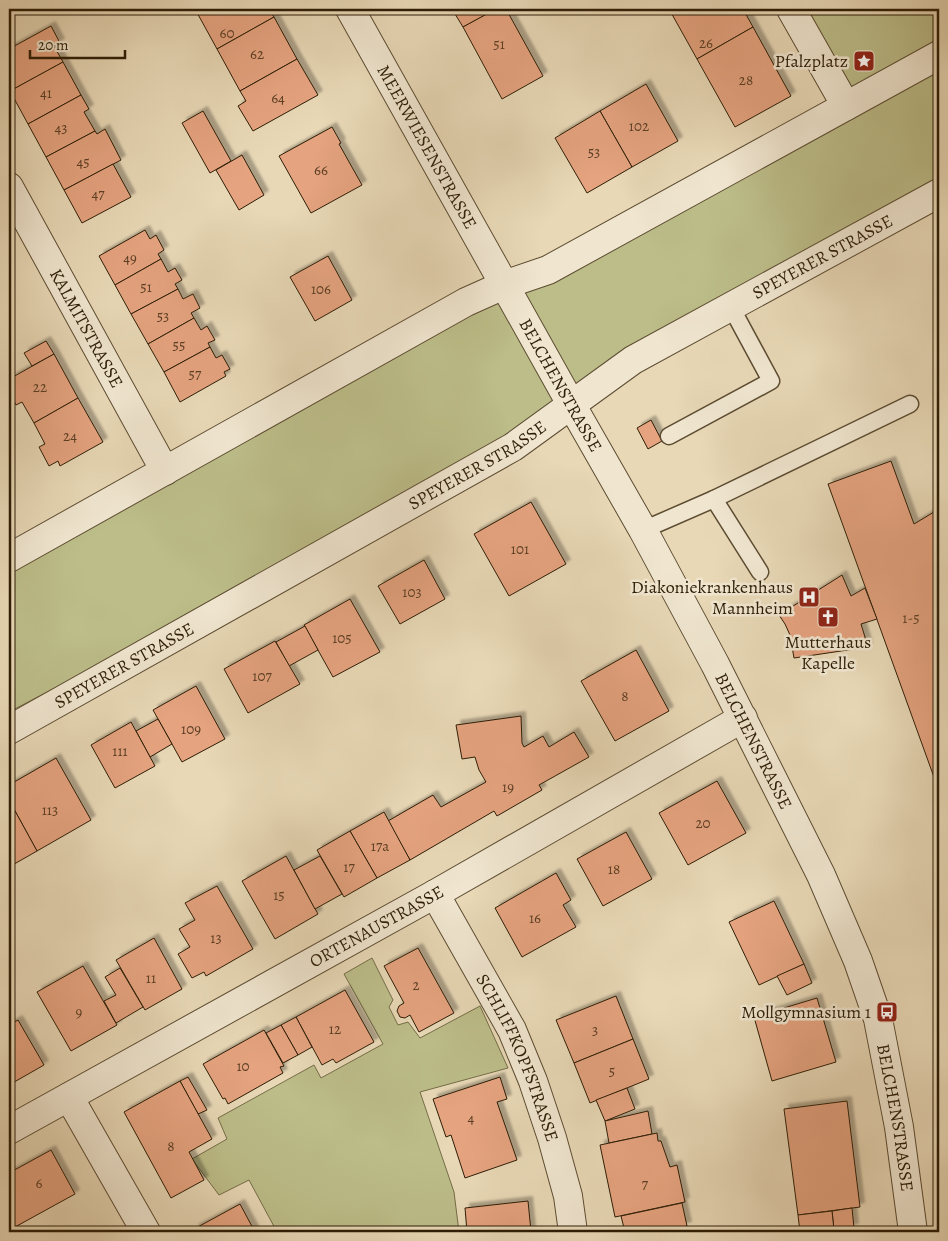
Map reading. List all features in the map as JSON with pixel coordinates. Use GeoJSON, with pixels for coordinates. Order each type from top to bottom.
{"type":"FeatureCollection","features":[{"type":"Feature","properties":{"kind":"street","name":"MEERWIESENSTRASSE"},"geometry":{"type":"LineString","coordinates":[[350,9],[504,285]]}},
{"type":"Feature","properties":{"kind":"street"},"geometry":{"type":"LineString","coordinates":[[791,9],[846,106]]}},
{"type":"Feature","properties":{"kind":"street"},"geometry":{"type":"LineString","coordinates":[[9,558],[466,302],[504,285],[548,270],[939,55]]}},
{"type":"Feature","properties":{"kind":"street","name":"KALMITSTRASSE"},"geometry":{"type":"LineString","coordinates":[[9,187],[165,471]]}},
{"type":"Feature","properties":{"kind":"street","name":"SPEYERER STRASSE"},"geometry":{"type":"LineString","coordinates":[[9,730],[513,447],[633,360],[939,193]]}},
{"type":"Feature","properties":{"kind":"street","name":"BELCHENSTRASSE"},"geometry":{"type":"LineString","coordinates":[[504,285],[643,530],[715,664],[821,875],[858,961],[878,1019],[899,1128],[913,1232]]}},
{"type":"Feature","properties":{"kind":"street","name":"ORTENAUSTRASSE"},"geometry":{"type":"LineString","coordinates":[[9,1130],[435,894],[742,718]]}},
{"type":"Feature","properties":{"kind":"street","name":"SCHLIFFKOPFSTRASSE"},"geometry":{"type":"LineString","coordinates":[[435,894],[512,1030],[533,1080],[568,1196],[573,1232]]}},
{"type":"Feature","properties":{"kind":"street"},"geometry":{"type":"LineString","coordinates":[[69,1097],[146,1232]]}},
{"type":"Feature","properties":{"kind":"lane"},"geometry":{"type":"LineString","coordinates":[[669,436],[771,381],[731,307]]}},
{"type":"Feature","properties":{"kind":"lane"},"geometry":{"type":"LineString","coordinates":[[643,530],[714,499],[910,404]]}},
{"type":"Feature","properties":{"kind":"lane"},"geometry":{"type":"LineString","coordinates":[[714,499],[760,572]]}},
{"type":"Feature","properties":{"kind":"green space"},"geometry":{"type":"Polygon","coordinates":[[[791,9],[939,9],[939,193],[513,447],[9,712],[9,567],[845,107],[791,9]]]}},
{"type":"Feature","properties":{"kind":"green space"},"geometry":{"type":"Polygon","coordinates":[[[372,958],[393,1000],[389,1007],[398,1025],[408,1022],[420,1038],[480,1006],[508,1068],[420,1092],[454,1192],[459,1232],[277,1232],[249,1180],[219,1195],[192,1159],[227,1139],[218,1118],[314,1065],[321,1078],[383,1044],[344,974],[372,958]]]}},
{"type":"Feature","properties":{"kind":"building"},"geometry":{"type":"Polygon","coordinates":[[[195,9],[269,9],[274,17],[217,49],[195,9]]]}},
{"type":"Feature","properties":{"kind":"building"},"geometry":{"type":"Polygon","coordinates":[[[452,9],[496,9],[463,27],[452,9]]]}},
{"type":"Feature","properties":{"kind":"building"},"geometry":{"type":"Polygon","coordinates":[[[496,9],[506,9],[543,76],[502,99],[463,27],[496,9]]]}},
{"type":"Feature","properties":{"kind":"building"},"geometry":{"type":"Polygon","coordinates":[[[669,9],[743,9],[753,27],[697,59],[669,9]]]}},
{"type":"Feature","properties":{"kind":"building"},"geometry":{"type":"Polygon","coordinates":[[[274,17],[297,59],[240,91],[217,49],[274,17]]]}},
{"type":"Feature","properties":{"kind":"building"},"geometry":{"type":"Polygon","coordinates":[[[51,26],[60,43],[54,46],[63,62],[10,91],[9,49],[51,26]]]}},
{"type":"Feature","properties":{"kind":"building"},"geometry":{"type":"Polygon","coordinates":[[[753,27],[791,96],[735,127],[697,59],[753,27]]]}},
{"type":"Feature","properties":{"kind":"building"},"geometry":{"type":"Polygon","coordinates":[[[297,59],[318,95],[253,131],[238,106],[246,101],[240,91],[297,59]]]}},
{"type":"Feature","properties":{"kind":"building"},"geometry":{"type":"Polygon","coordinates":[[[63,62],[81,95],[28,124],[10,91],[63,62]]]}},
{"type":"Feature","properties":{"kind":"building"},"geometry":{"type":"Polygon","coordinates":[[[646,84],[678,141],[632,167],[600,111],[646,84]]]}},
{"type":"Feature","properties":{"kind":"building"},"geometry":{"type":"Polygon","coordinates":[[[81,95],[89,109],[84,112],[95,131],[46,157],[28,124],[81,95]]]}},
{"type":"Feature","properties":{"kind":"building"},"geometry":{"type":"Polygon","coordinates":[[[203,111],[231,161],[210,173],[182,123],[203,111]]]}},
{"type":"Feature","properties":{"kind":"building"},"geometry":{"type":"Polygon","coordinates":[[[600,111],[632,167],[587,193],[555,138],[600,111]]]}},
{"type":"Feature","properties":{"kind":"building"},"geometry":{"type":"Polygon","coordinates":[[[332,127],[341,143],[339,144],[362,185],[311,213],[279,156],[332,127]]]}},
{"type":"Feature","properties":{"kind":"building"},"geometry":{"type":"Polygon","coordinates":[[[105,129],[121,160],[64,190],[46,157],[95,131],[97,134],[105,129]]]}},
{"type":"Feature","properties":{"kind":"building"},"geometry":{"type":"Polygon","coordinates":[[[242,155],[264,195],[239,210],[216,170],[242,155]]]}},
{"type":"Feature","properties":{"kind":"building"},"geometry":{"type":"Polygon","coordinates":[[[113,164],[131,197],[82,223],[64,190],[113,164]]]}},
{"type":"Feature","properties":{"kind":"building"},"geometry":{"type":"Polygon","coordinates":[[[145,230],[150,239],[156,235],[164,250],[158,254],[161,259],[115,285],[99,256],[145,230]]]}},
{"type":"Feature","properties":{"kind":"building"},"geometry":{"type":"Polygon","coordinates":[[[328,256],[352,300],[315,321],[290,277],[328,256]]]}},
{"type":"Feature","properties":{"kind":"building"},"geometry":{"type":"Polygon","coordinates":[[[161,259],[168,272],[175,268],[182,280],[175,284],[178,289],[131,314],[115,285],[161,259]]]}},
{"type":"Feature","properties":{"kind":"building"},"geometry":{"type":"Polygon","coordinates":[[[178,289],[183,299],[193,294],[200,308],[191,313],[194,318],[148,344],[131,314],[178,289]]]}},
{"type":"Feature","properties":{"kind":"building"},"geometry":{"type":"Polygon","coordinates":[[[194,318],[201,330],[207,326],[215,340],[208,343],[210,347],[164,372],[148,344],[194,318]]]}},
{"type":"Feature","properties":{"kind":"building"},"geometry":{"type":"Polygon","coordinates":[[[46,341],[54,354],[32,366],[24,353],[46,341]]]}},
{"type":"Feature","properties":{"kind":"building"},"geometry":{"type":"Polygon","coordinates":[[[210,347],[216,358],[222,355],[230,369],[224,372],[226,376],[180,402],[164,372],[210,347]]]}},
{"type":"Feature","properties":{"kind":"building"},"geometry":{"type":"Polygon","coordinates":[[[54,354],[78,398],[34,423],[22,402],[16,405],[9,391],[9,384],[13,381],[11,378],[54,354]]]}},
{"type":"Feature","properties":{"kind":"building"},"geometry":{"type":"Polygon","coordinates":[[[78,398],[103,442],[60,466],[58,461],[49,466],[39,447],[45,444],[34,423],[78,398]]]}},
{"type":"Feature","properties":{"kind":"building"},"geometry":{"type":"Polygon","coordinates":[[[651,420],[662,441],[648,449],[637,428],[651,420]]]}},
{"type":"Feature","properties":{"kind":"building"},"geometry":{"type":"Polygon","coordinates":[[[891,461],[914,524],[939,509],[939,576],[935,579],[939,592],[939,791],[828,484],[891,461]]]}},
{"type":"Feature","properties":{"kind":"building"},"geometry":{"type":"Polygon","coordinates":[[[531,502],[566,564],[509,596],[474,534],[531,502]]]}},
{"type":"Feature","properties":{"kind":"building"},"geometry":{"type":"Polygon","coordinates":[[[424,560],[445,599],[400,624],[378,586],[424,560]]]}},
{"type":"Feature","properties":{"kind":"building","name":"Mutterhaus Kapelle"},"geometry":{"type":"Polygon","coordinates":[[[842,575],[851,596],[865,588],[877,619],[861,624],[868,647],[794,658],[790,635],[779,615],[842,575]]]}},
{"type":"Feature","properties":{"kind":"building"},"geometry":{"type":"Polygon","coordinates":[[[350,599],[380,652],[333,677],[304,625],[350,599]]]}},
{"type":"Feature","properties":{"kind":"building"},"geometry":{"type":"Polygon","coordinates":[[[305,626],[318,650],[289,666],[276,642],[305,626]]]}},
{"type":"Feature","properties":{"kind":"building"},"geometry":{"type":"Polygon","coordinates":[[[275,641],[300,684],[248,713],[224,669],[275,641]]]}},
{"type":"Feature","properties":{"kind":"building"},"geometry":{"type":"Polygon","coordinates":[[[636,650],[669,711],[615,741],[581,681],[636,650]]]}},
{"type":"Feature","properties":{"kind":"building"},"geometry":{"type":"Polygon","coordinates":[[[196,686],[225,739],[182,762],[153,710],[196,686]]]}},
{"type":"Feature","properties":{"kind":"building"},"geometry":{"type":"Polygon","coordinates":[[[521,716],[522,743],[524,747],[543,736],[549,747],[574,732],[589,757],[539,785],[542,790],[497,816],[494,811],[410,860],[388,821],[433,795],[441,807],[486,782],[479,770],[475,757],[462,759],[456,725],[521,716]]]}},
{"type":"Feature","properties":{"kind":"building"},"geometry":{"type":"Polygon","coordinates":[[[158,719],[172,744],[150,757],[136,731],[158,719]]]}},
{"type":"Feature","properties":{"kind":"building"},"geometry":{"type":"Polygon","coordinates":[[[131,722],[155,766],[115,788],[91,745],[131,722]]]}},
{"type":"Feature","properties":{"kind":"building"},"geometry":{"type":"Polygon","coordinates":[[[56,758],[91,820],[37,851],[9,800],[9,785],[56,758]]]}},
{"type":"Feature","properties":{"kind":"building"},"geometry":{"type":"Polygon","coordinates":[[[717,781],[746,833],[688,865],[659,813],[717,781]]]}},
{"type":"Feature","properties":{"kind":"building"},"geometry":{"type":"Polygon","coordinates":[[[9,800],[37,851],[9,867],[9,800]]]}},
{"type":"Feature","properties":{"kind":"building"},"geometry":{"type":"Polygon","coordinates":[[[384,812],[410,860],[377,878],[350,831],[384,812]]]}},
{"type":"Feature","properties":{"kind":"building"},"geometry":{"type":"Polygon","coordinates":[[[350,831],[377,878],[344,897],[317,850],[350,831]]]}},
{"type":"Feature","properties":{"kind":"building"},"geometry":{"type":"Polygon","coordinates":[[[626,832],[652,879],[603,906],[577,859],[626,832]]]}},
{"type":"Feature","properties":{"kind":"building"},"geometry":{"type":"Polygon","coordinates":[[[286,856],[318,914],[275,939],[242,881],[286,856]]]}},
{"type":"Feature","properties":{"kind":"building"},"geometry":{"type":"Polygon","coordinates":[[[320,856],[342,894],[315,909],[294,870],[320,856]]]}},
{"type":"Feature","properties":{"kind":"building"},"geometry":{"type":"Polygon","coordinates":[[[556,873],[571,900],[563,905],[576,927],[522,957],[495,908],[556,873]]]}},
{"type":"Feature","properties":{"kind":"building"},"geometry":{"type":"Polygon","coordinates":[[[217,886],[253,949],[206,976],[204,972],[192,978],[178,954],[190,947],[179,929],[195,920],[185,903],[217,886]]]}},
{"type":"Feature","properties":{"kind":"building"},"geometry":{"type":"Polygon","coordinates":[[[774,901],[804,964],[759,985],[729,922],[774,901]]]}},
{"type":"Feature","properties":{"kind":"building"},"geometry":{"type":"Polygon","coordinates":[[[154,938],[182,989],[145,1010],[116,960],[154,938]]]}},
{"type":"Feature","properties":{"kind":"building"},"geometry":{"type":"Polygon","coordinates":[[[418,948],[454,1013],[419,1032],[410,1015],[405,1018],[400,1017],[397,1011],[399,1006],[404,1003],[384,966],[418,948]]]}},
{"type":"Feature","properties":{"kind":"building"},"geometry":{"type":"Polygon","coordinates":[[[804,964],[812,983],[787,995],[777,976],[804,964]]]}},
{"type":"Feature","properties":{"kind":"building"},"geometry":{"type":"Polygon","coordinates":[[[83,966],[117,1025],[71,1051],[37,992],[83,966]]]}},
{"type":"Feature","properties":{"kind":"building"},"geometry":{"type":"Polygon","coordinates":[[[120,968],[143,1007],[116,1023],[104,1001],[116,995],[105,977],[120,968]]]}},
{"type":"Feature","properties":{"kind":"building"},"geometry":{"type":"Polygon","coordinates":[[[345,990],[374,1042],[336,1063],[333,1059],[322,1065],[296,1017],[345,990]]]}},
{"type":"Feature","properties":{"kind":"building"},"geometry":{"type":"Polygon","coordinates":[[[616,996],[633,1039],[574,1063],[556,1020],[616,996]]]}},
{"type":"Feature","properties":{"kind":"building"},"geometry":{"type":"Polygon","coordinates":[[[817,998],[836,1062],[772,1081],[754,1017],[817,998]]]}},
{"type":"Feature","properties":{"kind":"building"},"geometry":{"type":"Polygon","coordinates":[[[296,1017],[312,1047],[298,1055],[281,1025],[296,1017]]]}},
{"type":"Feature","properties":{"kind":"building"},"geometry":{"type":"Polygon","coordinates":[[[18,1020],[44,1065],[9,1085],[9,1025],[18,1020]]]}},
{"type":"Feature","properties":{"kind":"building"},"geometry":{"type":"Polygon","coordinates":[[[281,1025],[298,1055],[283,1063],[266,1033],[281,1025]]]}},
{"type":"Feature","properties":{"kind":"building"},"geometry":{"type":"Polygon","coordinates":[[[264,1030],[284,1066],[280,1067],[283,1073],[228,1104],[225,1098],[223,1099],[203,1064],[264,1030]]]}},
{"type":"Feature","properties":{"kind":"building"},"geometry":{"type":"Polygon","coordinates":[[[633,1039],[649,1079],[590,1103],[574,1063],[633,1039]]]}},
{"type":"Feature","properties":{"kind":"building"},"geometry":{"type":"Polygon","coordinates":[[[188,1077],[207,1110],[198,1114],[180,1081],[188,1077]]]}},
{"type":"Feature","properties":{"kind":"building"},"geometry":{"type":"Polygon","coordinates":[[[500,1077],[507,1099],[497,1102],[517,1160],[465,1178],[451,1135],[446,1137],[433,1099],[500,1077]]]}},
{"type":"Feature","properties":{"kind":"building"},"geometry":{"type":"Polygon","coordinates":[[[180,1081],[212,1139],[189,1152],[204,1180],[171,1198],[124,1112],[180,1081]]]}},
{"type":"Feature","properties":{"kind":"building"},"geometry":{"type":"Polygon","coordinates":[[[627,1088],[635,1109],[605,1121],[596,1100],[627,1088]]]}},
{"type":"Feature","properties":{"kind":"building"},"geometry":{"type":"Polygon","coordinates":[[[847,1101],[860,1207],[798,1215],[784,1109],[847,1101]]]}},
{"type":"Feature","properties":{"kind":"building"},"geometry":{"type":"Polygon","coordinates":[[[648,1111],[652,1134],[609,1143],[605,1121],[648,1111]]]}},
{"type":"Feature","properties":{"kind":"building"},"geometry":{"type":"Polygon","coordinates":[[[657,1133],[658,1141],[661,1141],[670,1167],[677,1165],[685,1202],[615,1217],[600,1145],[657,1133]]]}},
{"type":"Feature","properties":{"kind":"building"},"geometry":{"type":"Polygon","coordinates":[[[51,1150],[75,1194],[15,1227],[9,1215],[9,1173],[51,1150]]]}},
{"type":"Feature","properties":{"kind":"building"},"geometry":{"type":"Polygon","coordinates":[[[528,1201],[531,1231],[467,1232],[465,1208],[528,1201]]]}},
{"type":"Feature","properties":{"kind":"building"},"geometry":{"type":"Polygon","coordinates":[[[682,1203],[687,1226],[670,1230],[671,1232],[625,1232],[621,1216],[682,1203]]]}},
{"type":"Feature","properties":{"kind":"building"},"geometry":{"type":"Polygon","coordinates":[[[240,1204],[255,1232],[195,1232],[194,1229],[240,1204]]]}},
{"type":"Feature","properties":{"kind":"building"},"geometry":{"type":"Polygon","coordinates":[[[852,1208],[854,1228],[834,1230],[832,1211],[852,1208]]]}},
{"type":"Feature","properties":{"kind":"building"},"geometry":{"type":"Polygon","coordinates":[[[832,1211],[834,1230],[800,1232],[798,1215],[832,1211]]]}},
{"type":"Feature","properties":{"kind":"place","name":"Pfalzplatz"},"geometry":{"type":"Point","coordinates":[864,61]}},
{"type":"Feature","properties":{"kind":"place","name":"Diakoniekrankenhaus Mannheim"},"geometry":{"type":"Point","coordinates":[809,597]}},
{"type":"Feature","properties":{"kind":"place","name":"Mutterhaus Kapelle"},"geometry":{"type":"Point","coordinates":[828,617]}},
{"type":"Feature","properties":{"kind":"place","name":"Mollgymnasium 1"},"geometry":{"type":"Point","coordinates":[887,1012]}}]}
